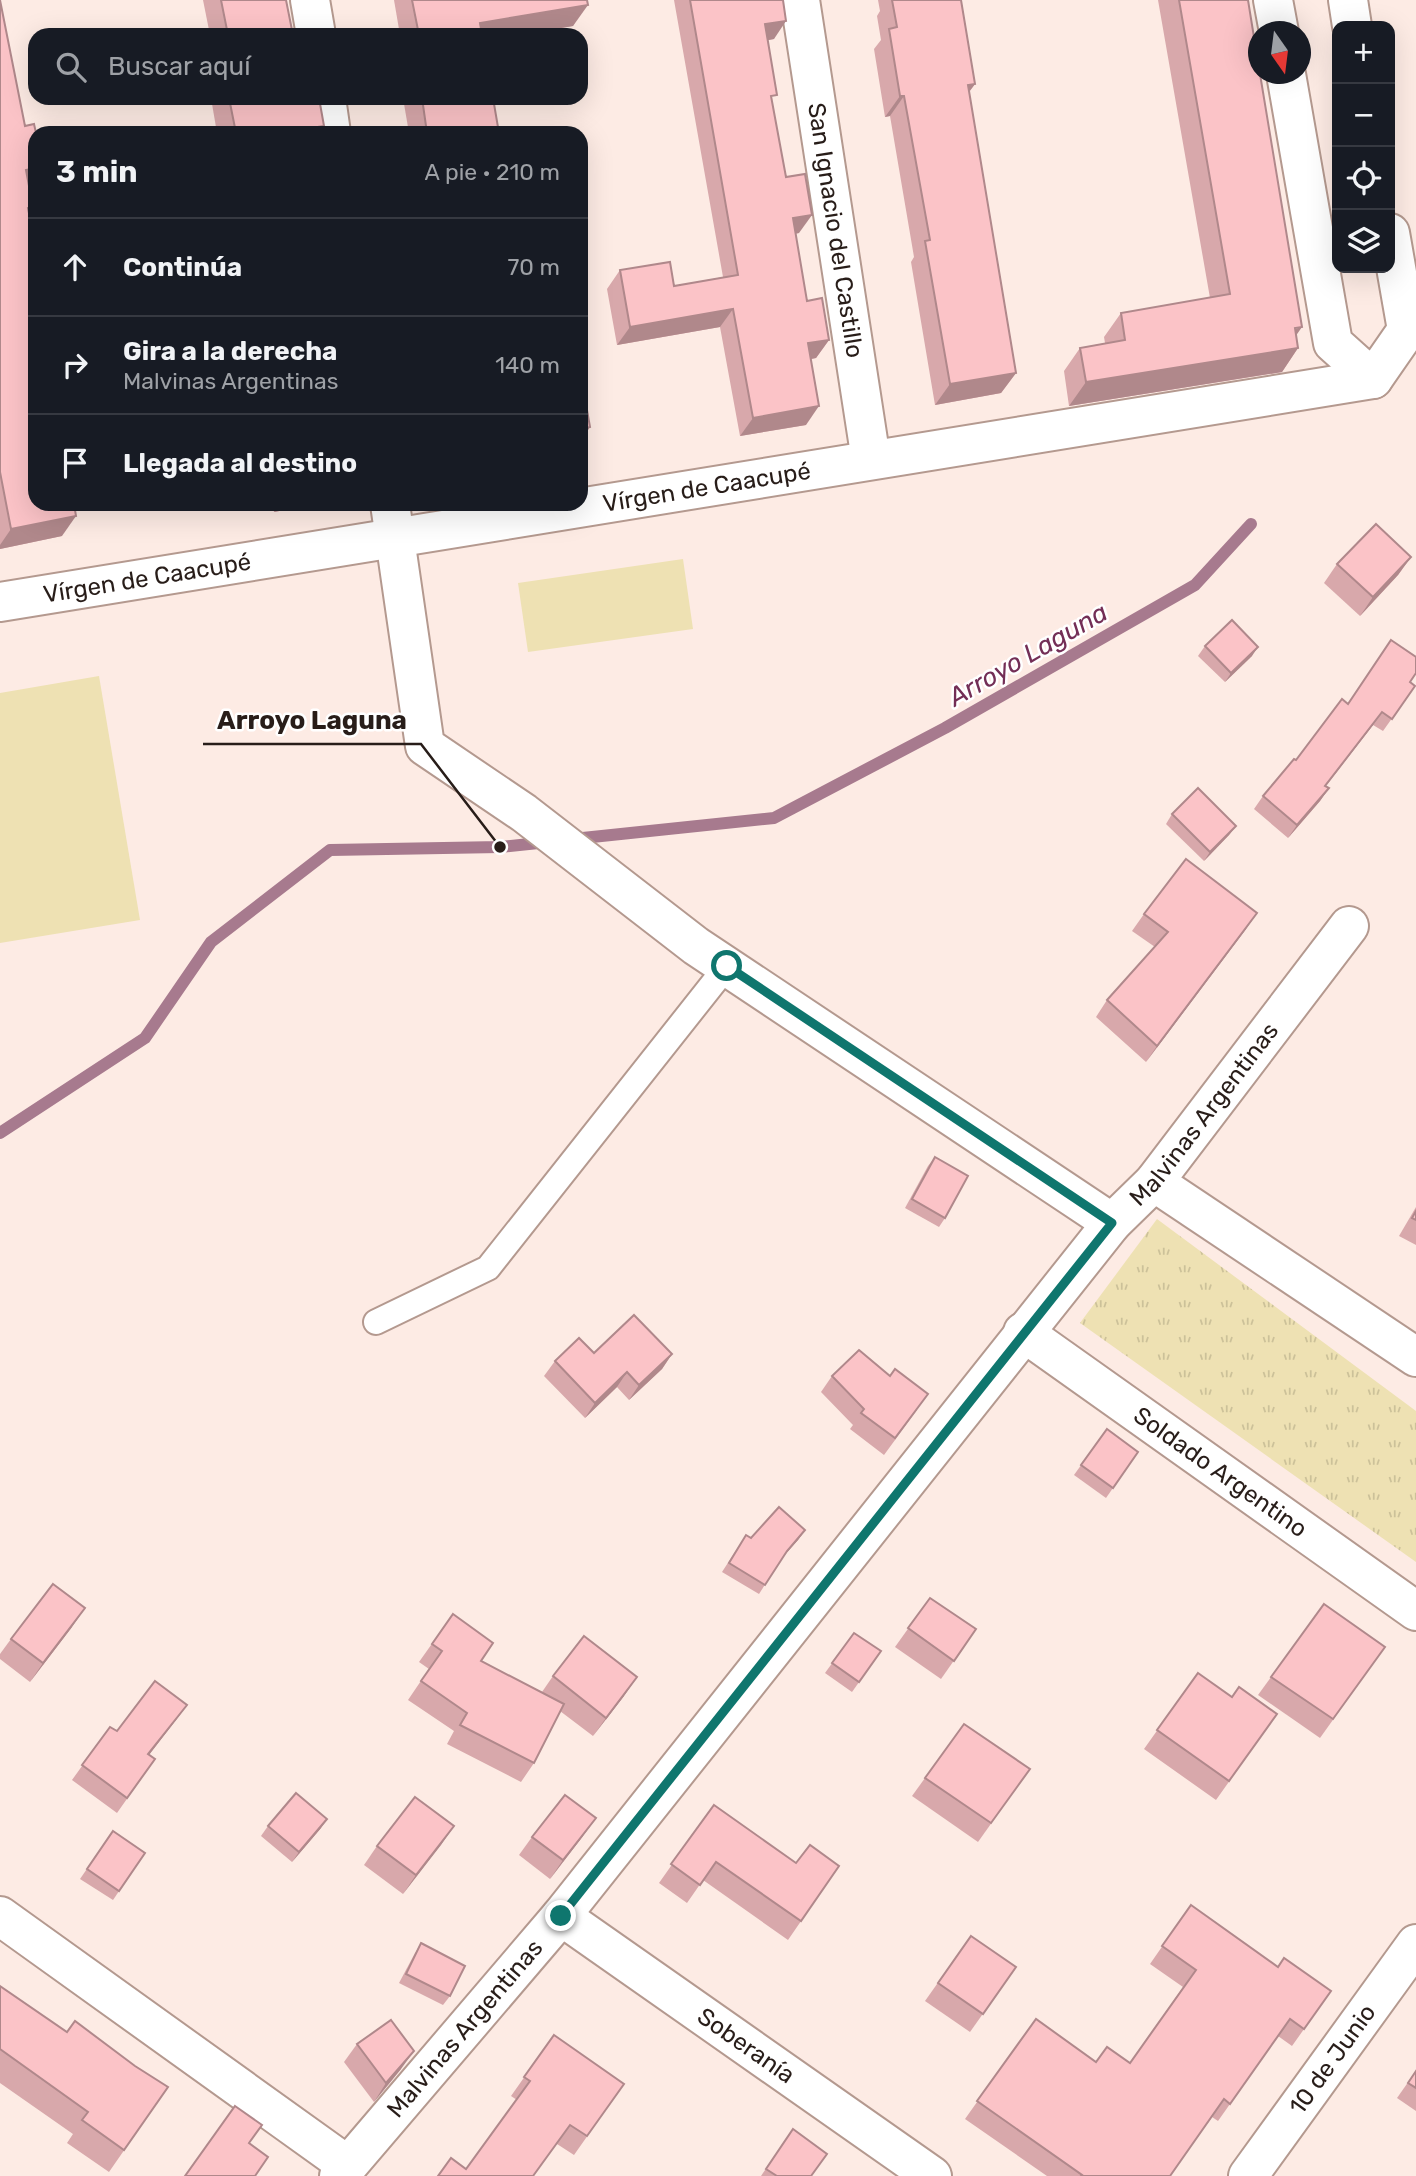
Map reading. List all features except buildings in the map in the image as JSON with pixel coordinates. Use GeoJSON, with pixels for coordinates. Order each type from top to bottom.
{"type":"FeatureCollection","features":[{"type":"Feature","properties":{"kind":"street"},"geometry":{"type":"LineString","coordinates":[[310,0],[315,28]]}},
{"type":"Feature","properties":{"kind":"street","name":"San Ignacio del Castillo"},"geometry":{"type":"LineString","coordinates":[[800,0],[871,460]]}},
{"type":"Feature","properties":{"kind":"street"},"geometry":{"type":"LineString","coordinates":[[1273,0],[1277,21]]}},
{"type":"Feature","properties":{"kind":"street"},"geometry":{"type":"LineString","coordinates":[[1348,0],[1351,21]]}},
{"type":"Feature","properties":{"kind":"street"},"geometry":{"type":"LineString","coordinates":[[1288,84],[1333,343],[1373,379],[1407,330],[1395,262]]}},
{"type":"Feature","properties":{"kind":"street"},"geometry":{"type":"LineString","coordinates":[[327,105],[330,126]]}},
{"type":"Feature","properties":{"kind":"street","name":"Vírgen de Caacupé"},"geometry":{"type":"LineString","coordinates":[[588,496],[871,460],[1373,379]]}},
{"type":"Feature","properties":{"kind":"street","name":"Vírgen de Caacupé"},"geometry":{"type":"LineString","coordinates":[[0,602],[392,521],[471,511]]}},
{"type":"Feature","properties":{"kind":"street"},"geometry":{"type":"LineString","coordinates":[[392,521],[425,746],[524,813],[712,956],[1112,1223]]}},
{"type":"Feature","properties":{"kind":"street","name":"Malvinas Argentinas"},"geometry":{"type":"LineString","coordinates":[[343,2170],[561,1916],[1023,1332],[1112,1223],[1154,1182],[1349,926]]}},
{"type":"Feature","properties":{"kind":"street"},"geometry":{"type":"LineString","coordinates":[[1154,1182],[1416,1357]]}},
{"type":"Feature","properties":{"kind":"street","name":"Soldado Argentino"},"geometry":{"type":"LineString","coordinates":[[1023,1332],[1416,1611]]}},
{"type":"Feature","properties":{"kind":"street"},"geometry":{"type":"LineString","coordinates":[[0,1916],[343,2170]]}},
{"type":"Feature","properties":{"kind":"street","name":"Soberanía"},"geometry":{"type":"LineString","coordinates":[[561,1916],[932,2176]]}},
{"type":"Feature","properties":{"kind":"street","name":"10 de Junio"},"geometry":{"type":"LineString","coordinates":[[1248,2176],[1416,1944]]}},
{"type":"Feature","properties":{"kind":"lane"},"geometry":{"type":"LineString","coordinates":[[376,1322],[488,1268],[712,956]]}},
{"type":"Feature","properties":{"kind":"green space"},"geometry":{"type":"Polygon","coordinates":[[[683,559],[693,629],[528,652],[518,583],[683,559]]]}},
{"type":"Feature","properties":{"kind":"green space"},"geometry":{"type":"Polygon","coordinates":[[[99,676],[140,920],[0,943],[0,693],[99,676]]]}},
{"type":"Feature","properties":{"kind":"green space"},"geometry":{"type":"Polygon","coordinates":[[[1157,1219],[1416,1411],[1416,1562],[1080,1323],[1157,1219]]]}},
{"type":"Feature","properties":{"kind":"waterway","name":"Arroyo Laguna"},"geometry":{"type":"LineString","coordinates":[[573,839],[774,818],[945,728],[1195,585],[1251,524]]}},
{"type":"Feature","properties":{"kind":"waterway","name":"Arroyo Laguna"},"geometry":{"type":"LineString","coordinates":[[0,1133],[145,1038],[211,942],[330,850],[500,847],[548,842]]}},
{"type":"Feature","properties":{"kind":"place","name":"Arroyo Laguna"},"geometry":{"type":"Point","coordinates":[500,847]}},
{"type":"Feature","properties":{"kind":"route"},"geometry":{"type":"LineString","coordinates":[[561,1916],[1112,1223],[727,966]]}}]}
